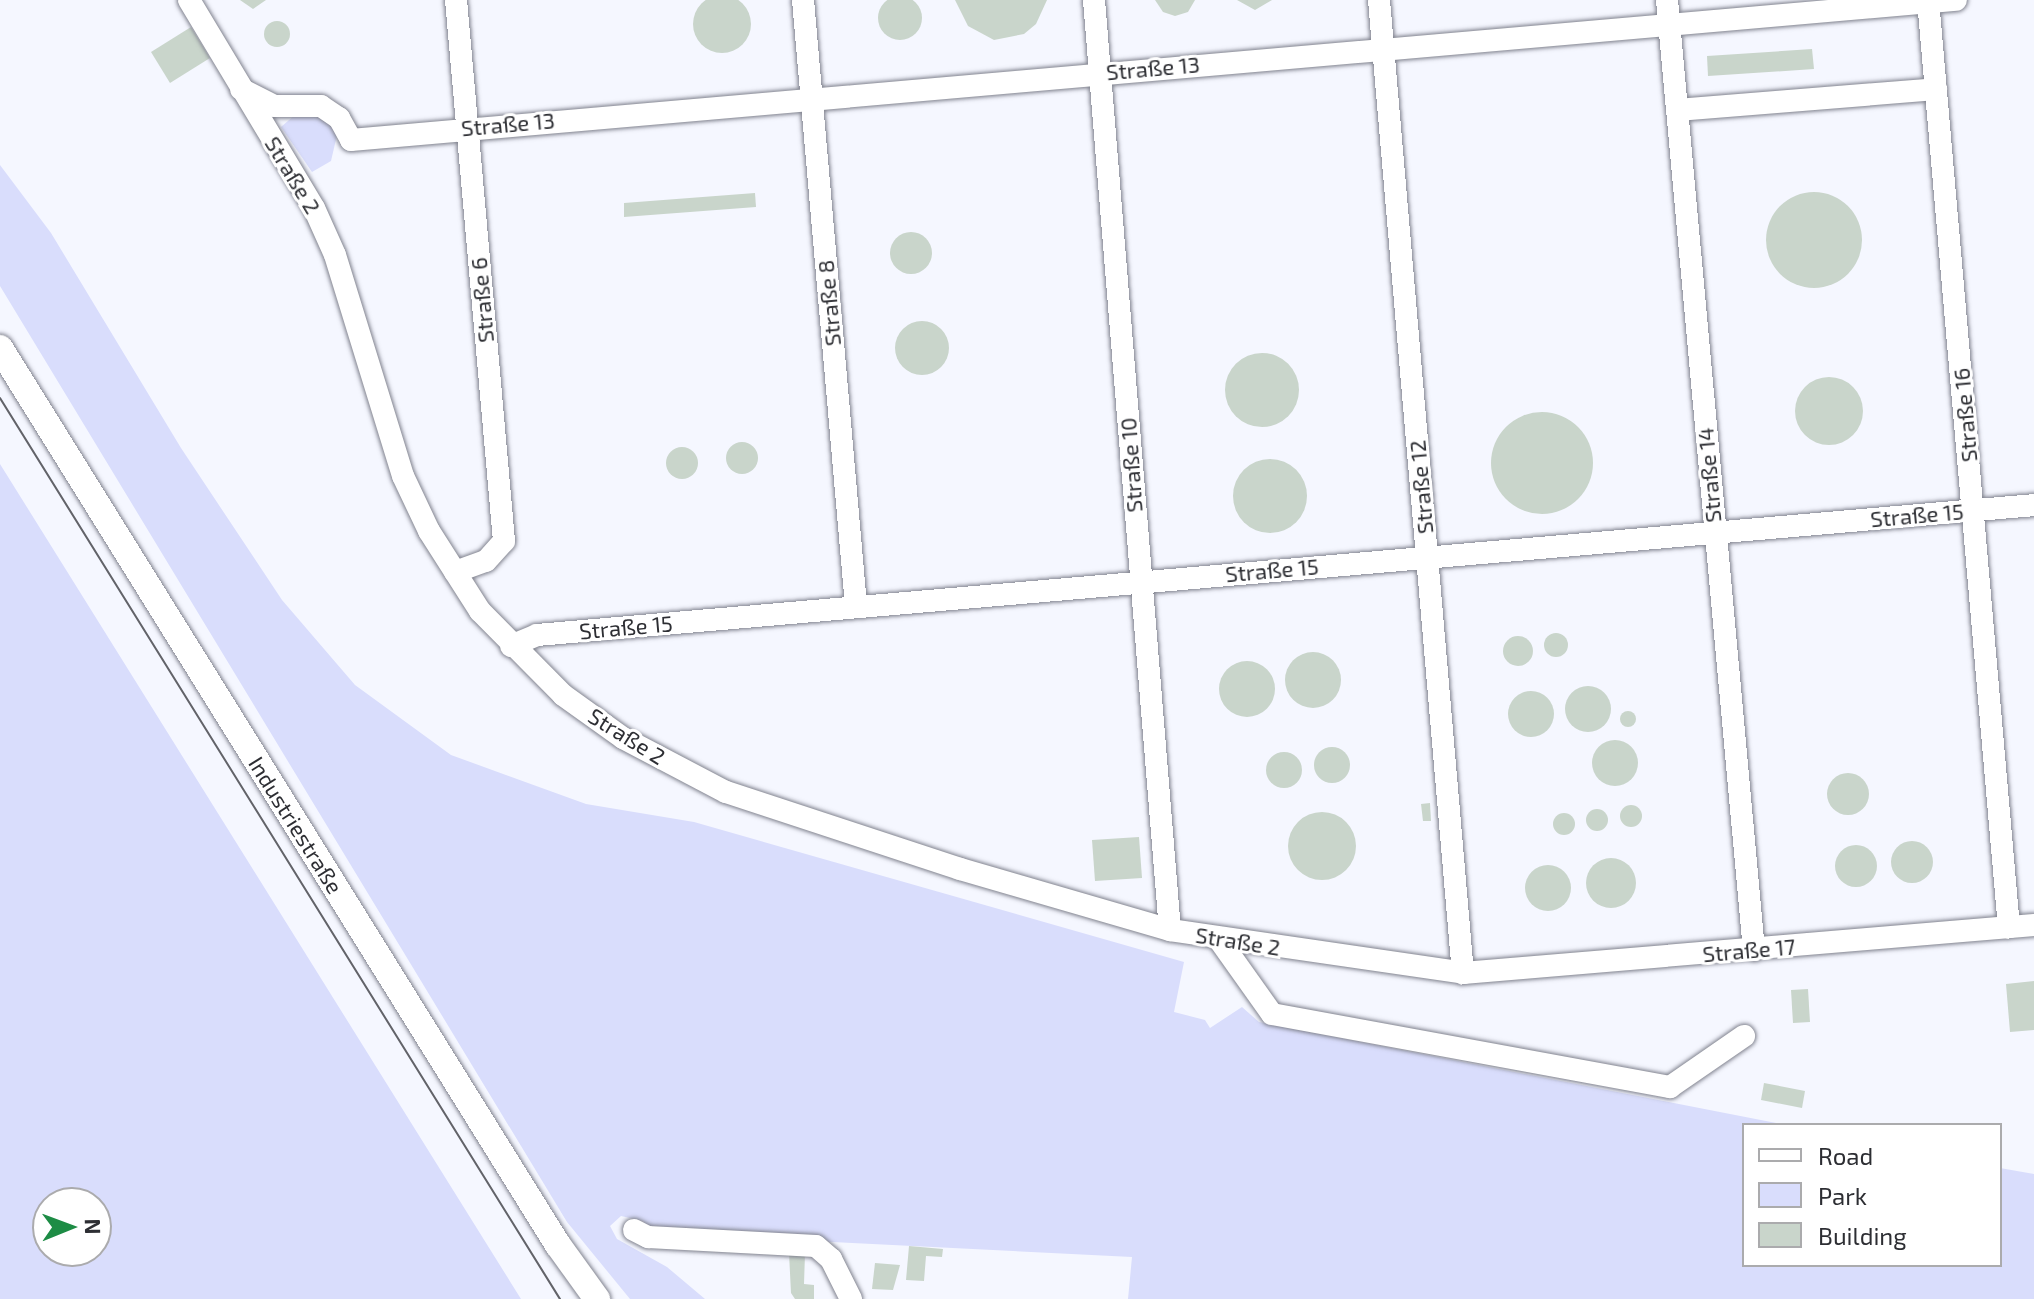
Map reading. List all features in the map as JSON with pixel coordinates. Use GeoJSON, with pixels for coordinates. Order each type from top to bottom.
{"type":"FeatureCollection","features":[{"type":"Feature","properties":{"kind":"main road","name":"Industriestraße"},"geometry":{"type":"LineString","coordinates":[[0,348],[558,1245],[597,1299]]}},
{"type":"Feature","properties":{"kind":"street","name":"Straße 2"},"geometry":{"type":"LineString","coordinates":[[189,0],[314,208],[335,255],[403,476],[455,572],[511,646],[563,695],[623,738],[726,792],[960,869],[1170,930],[1463,973]]}},
{"type":"Feature","properties":{"kind":"street","name":"Straße 6"},"geometry":{"type":"LineString","coordinates":[[455,572],[486,561],[504,541],[456,0]]}},
{"type":"Feature","properties":{"kind":"street","name":"Straße 8"},"geometry":{"type":"LineString","coordinates":[[803,0],[856,606]]}},
{"type":"Feature","properties":{"kind":"street","name":"Straße 10"},"geometry":{"type":"LineString","coordinates":[[1094,0],[1170,930]]}},
{"type":"Feature","properties":{"kind":"street","name":"Straße 12"},"geometry":{"type":"LineString","coordinates":[[1379,0],[1463,973]]}},
{"type":"Feature","properties":{"kind":"street","name":"Straße 14"},"geometry":{"type":"LineString","coordinates":[[1667,0],[1754,950]]}},
{"type":"Feature","properties":{"kind":"street","name":"Straße 13"},"geometry":{"type":"LineString","coordinates":[[241,89],[274,106],[321,106],[339,118],[351,140],[810,97],[1956,0]]}},
{"type":"Feature","properties":{"kind":"street","name":"Straße 16"},"geometry":{"type":"LineString","coordinates":[[1928,1],[2009,927]]}},
{"type":"Feature","properties":{"kind":"street"},"geometry":{"type":"LineString","coordinates":[[1677,110],[1936,89]]}},
{"type":"Feature","properties":{"kind":"street","name":"Straße 15"},"geometry":{"type":"LineString","coordinates":[[511,646],[537,635],[2034,505]]}},
{"type":"Feature","properties":{"kind":"street","name":"Straße 17"},"geometry":{"type":"LineString","coordinates":[[1463,973],[2034,925]]}},
{"type":"Feature","properties":{"kind":"street"},"geometry":{"type":"LineString","coordinates":[[1218,938],[1272,1014],[1303,1020],[1670,1087],[1744,1036]]}},
{"type":"Feature","properties":{"kind":"street"},"geometry":{"type":"LineString","coordinates":[[634,1230],[648,1237],[816,1246],[831,1259],[851,1299]]}},
{"type":"Feature","properties":{"kind":"green space"},"geometry":{"type":"Polygon","coordinates":[[[309,111],[332,123],[337,135],[331,161],[312,172],[281,127],[296,114],[309,111]]]}},
{"type":"Feature","properties":{"kind":"green space"},"geometry":{"type":"Polygon","coordinates":[[[0,165],[51,233],[181,448],[282,600],[355,685],[451,755],[586,804],[694,822],[1184,962],[1174,1012],[1205,1020],[1210,1028],[1242,1007],[1259,1022],[1776,1123],[1742,1123],[1742,1267],[2002,1267],[2002,1168],[2034,1174],[2034,1299],[1128,1299],[1132,1257],[652,1233],[643,1221],[621,1216],[610,1226],[617,1239],[667,1267],[705,1299],[630,1299],[567,1222],[0,286],[0,165]]]}},
{"type":"Feature","properties":{"kind":"green space"},"geometry":{"type":"Polygon","coordinates":[[[0,464],[521,1299],[0,1299],[0,464]]]}},
{"type":"Feature","properties":{"kind":"building"},"geometry":{"type":"Polygon","coordinates":[[[710,-1],[734,-1],[748,13],[751,24],[748,35],[733,50],[722,53],[711,50],[696,35],[693,24],[696,13],[710,-1]]]}},
{"type":"Feature","properties":{"kind":"building"},"geometry":{"type":"Polygon","coordinates":[[[888,-1],[912,-1],[921,9],[921,27],[909,39],[891,39],[879,27],[879,9],[888,-1]]]}},
{"type":"Feature","properties":{"kind":"building"},"geometry":{"type":"Polygon","coordinates":[[[240,0],[266,0],[253,9],[240,0]]]}},
{"type":"Feature","properties":{"kind":"building"},"geometry":{"type":"Polygon","coordinates":[[[955,0],[1047,0],[1036,24],[1024,34],[994,40],[968,26],[955,0]]]}},
{"type":"Feature","properties":{"kind":"building"},"geometry":{"type":"Polygon","coordinates":[[[1155,0],[1195,0],[1188,12],[1175,16],[1163,12],[1155,0]]]}},
{"type":"Feature","properties":{"kind":"building"},"geometry":{"type":"Polygon","coordinates":[[[1237,0],[1272,0],[1255,10],[1237,0]]]}},
{"type":"Feature","properties":{"kind":"building"},"geometry":{"type":"Polygon","coordinates":[[[277,21],[286,25],[290,34],[286,43],[277,47],[268,43],[264,34],[268,25],[277,21]]]}},
{"type":"Feature","properties":{"kind":"building"},"geometry":{"type":"Polygon","coordinates":[[[191,27],[210,58],[170,83],[151,52],[191,27]]]}},
{"type":"Feature","properties":{"kind":"building"},"geometry":{"type":"Polygon","coordinates":[[[1812,49],[1814,69],[1708,76],[1707,56],[1812,49]]]}},
{"type":"Feature","properties":{"kind":"building"},"geometry":{"type":"Polygon","coordinates":[[[1814,192],[1832,196],[1848,206],[1858,222],[1862,240],[1858,258],[1848,274],[1832,284],[1814,288],[1796,284],[1780,274],[1770,258],[1766,240],[1770,222],[1780,206],[1796,196],[1814,192]]]}},
{"type":"Feature","properties":{"kind":"building"},"geometry":{"type":"Polygon","coordinates":[[[755,193],[756,207],[624,217],[624,203],[755,193]]]}},
{"type":"Feature","properties":{"kind":"building"},"geometry":{"type":"Polygon","coordinates":[[[911,232],[926,238],[932,253],[926,268],[911,274],[896,268],[890,253],[896,238],[911,232]]]}},
{"type":"Feature","properties":{"kind":"building"},"geometry":{"type":"Polygon","coordinates":[[[922,321],[941,329],[949,348],[941,367],[922,375],[903,367],[895,348],[903,329],[922,321]]]}},
{"type":"Feature","properties":{"kind":"building"},"geometry":{"type":"Polygon","coordinates":[[[1262,353],[1276,356],[1288,364],[1296,376],[1299,390],[1296,404],[1288,416],[1276,424],[1262,427],[1248,424],[1236,416],[1228,404],[1225,390],[1228,376],[1236,364],[1248,356],[1262,353]]]}},
{"type":"Feature","properties":{"kind":"building"},"geometry":{"type":"Polygon","coordinates":[[[1829,377],[1842,379],[1853,387],[1861,398],[1861,424],[1853,435],[1842,443],[1829,445],[1816,443],[1805,435],[1797,424],[1795,411],[1797,398],[1805,387],[1816,379],[1829,377]]]}},
{"type":"Feature","properties":{"kind":"building"},"geometry":{"type":"Polygon","coordinates":[[[1542,412],[1562,416],[1578,427],[1589,443],[1593,463],[1589,483],[1578,499],[1562,510],[1542,514],[1522,510],[1506,499],[1495,483],[1491,463],[1495,443],[1506,427],[1522,416],[1542,412]]]}},
{"type":"Feature","properties":{"kind":"building"},"geometry":{"type":"Polygon","coordinates":[[[742,442],[753,447],[758,458],[753,469],[742,474],[731,469],[726,458],[731,447],[742,442]]]}},
{"type":"Feature","properties":{"kind":"building"},"geometry":{"type":"Polygon","coordinates":[[[682,447],[693,452],[698,463],[693,474],[682,479],[671,474],[666,463],[671,452],[682,447]]]}},
{"type":"Feature","properties":{"kind":"building"},"geometry":{"type":"Polygon","coordinates":[[[1270,459],[1284,462],[1296,470],[1304,482],[1307,496],[1304,510],[1296,522],[1284,530],[1270,533],[1256,530],[1244,522],[1236,510],[1233,496],[1236,482],[1244,470],[1256,462],[1270,459]]]}},
{"type":"Feature","properties":{"kind":"building"},"geometry":{"type":"Polygon","coordinates":[[[1556,633],[1565,636],[1568,645],[1565,654],[1556,657],[1547,654],[1544,645],[1547,636],[1556,633]]]}},
{"type":"Feature","properties":{"kind":"building"},"geometry":{"type":"Polygon","coordinates":[[[1518,636],[1529,640],[1533,651],[1529,662],[1518,666],[1507,662],[1503,651],[1507,640],[1518,636]]]}},
{"type":"Feature","properties":{"kind":"building"},"geometry":{"type":"Polygon","coordinates":[[[1313,652],[1333,660],[1341,680],[1333,700],[1313,708],[1293,700],[1285,680],[1293,660],[1313,652]]]}},
{"type":"Feature","properties":{"kind":"building"},"geometry":{"type":"Polygon","coordinates":[[[1247,661],[1267,669],[1275,689],[1267,709],[1247,717],[1227,709],[1219,689],[1227,669],[1247,661]]]}},
{"type":"Feature","properties":{"kind":"building"},"geometry":{"type":"Polygon","coordinates":[[[1588,686],[1604,693],[1611,709],[1604,725],[1588,732],[1572,725],[1565,709],[1572,693],[1588,686]]]}},
{"type":"Feature","properties":{"kind":"building"},"geometry":{"type":"Polygon","coordinates":[[[1531,691],[1547,698],[1554,714],[1547,730],[1531,737],[1515,730],[1508,714],[1515,698],[1531,691]]]}},
{"type":"Feature","properties":{"kind":"building"},"geometry":{"type":"Polygon","coordinates":[[[1628,711],[1636,719],[1628,727],[1620,719],[1628,711]]]}},
{"type":"Feature","properties":{"kind":"building"},"geometry":{"type":"Polygon","coordinates":[[[1615,740],[1631,747],[1638,763],[1631,779],[1615,786],[1599,779],[1592,763],[1599,747],[1615,740]]]}},
{"type":"Feature","properties":{"kind":"building"},"geometry":{"type":"Polygon","coordinates":[[[1332,747],[1344,753],[1350,765],[1344,777],[1332,783],[1320,777],[1314,765],[1320,753],[1332,747]]]}},
{"type":"Feature","properties":{"kind":"building"},"geometry":{"type":"Polygon","coordinates":[[[1284,752],[1296,758],[1302,770],[1296,782],[1284,788],[1272,782],[1266,770],[1272,758],[1284,752]]]}},
{"type":"Feature","properties":{"kind":"building"},"geometry":{"type":"Polygon","coordinates":[[[1848,773],[1863,779],[1869,794],[1863,809],[1848,815],[1833,809],[1827,794],[1833,779],[1848,773]]]}},
{"type":"Feature","properties":{"kind":"building"},"geometry":{"type":"Polygon","coordinates":[[[1430,803],[1431,821],[1423,821],[1421,804],[1430,803]]]}},
{"type":"Feature","properties":{"kind":"building"},"geometry":{"type":"Polygon","coordinates":[[[1631,805],[1639,808],[1642,816],[1639,824],[1631,827],[1623,824],[1620,816],[1623,808],[1631,805]]]}},
{"type":"Feature","properties":{"kind":"building"},"geometry":{"type":"Polygon","coordinates":[[[1597,809],[1605,812],[1608,820],[1605,828],[1597,831],[1589,828],[1586,820],[1589,812],[1597,809]]]}},
{"type":"Feature","properties":{"kind":"building"},"geometry":{"type":"Polygon","coordinates":[[[1322,812],[1335,814],[1346,822],[1354,833],[1354,859],[1346,870],[1335,878],[1322,880],[1309,878],[1298,870],[1290,859],[1288,846],[1290,833],[1298,822],[1309,814],[1322,812]]]}},
{"type":"Feature","properties":{"kind":"building"},"geometry":{"type":"Polygon","coordinates":[[[1564,813],[1572,816],[1575,824],[1572,832],[1564,835],[1556,832],[1553,824],[1556,816],[1564,813]]]}},
{"type":"Feature","properties":{"kind":"building"},"geometry":{"type":"Polygon","coordinates":[[[1139,837],[1142,878],[1095,881],[1092,840],[1139,837]]]}},
{"type":"Feature","properties":{"kind":"building"},"geometry":{"type":"Polygon","coordinates":[[[1912,841],[1927,847],[1933,862],[1927,877],[1912,883],[1897,877],[1891,862],[1897,847],[1912,841]]]}},
{"type":"Feature","properties":{"kind":"building"},"geometry":{"type":"Polygon","coordinates":[[[1856,845],[1871,851],[1877,866],[1871,881],[1856,887],[1841,881],[1835,866],[1841,851],[1856,845]]]}},
{"type":"Feature","properties":{"kind":"building"},"geometry":{"type":"Polygon","coordinates":[[[1611,858],[1629,865],[1636,883],[1629,901],[1611,908],[1593,901],[1586,883],[1593,865],[1611,858]]]}},
{"type":"Feature","properties":{"kind":"building"},"geometry":{"type":"Polygon","coordinates":[[[1548,865],[1564,872],[1571,888],[1564,904],[1548,911],[1532,904],[1525,888],[1532,872],[1548,865]]]}},
{"type":"Feature","properties":{"kind":"building"},"geometry":{"type":"Polygon","coordinates":[[[2034,981],[2034,1030],[2010,1032],[2006,984],[2034,981]]]}},
{"type":"Feature","properties":{"kind":"building"},"geometry":{"type":"Polygon","coordinates":[[[1808,989],[1810,1022],[1793,1023],[1791,990],[1808,989]]]}},
{"type":"Feature","properties":{"kind":"building"},"geometry":{"type":"Polygon","coordinates":[[[1764,1083],[1805,1091],[1802,1108],[1761,1100],[1764,1083]]]}},
{"type":"Feature","properties":{"kind":"building"},"geometry":{"type":"Polygon","coordinates":[[[909,1246],[943,1249],[942,1257],[926,1256],[924,1281],[906,1280],[909,1246]]]}},
{"type":"Feature","properties":{"kind":"building"},"geometry":{"type":"Polygon","coordinates":[[[789,1253],[805,1254],[804,1284],[814,1285],[814,1299],[795,1299],[791,1293],[789,1253]]]}},
{"type":"Feature","properties":{"kind":"building"},"geometry":{"type":"Polygon","coordinates":[[[875,1263],[900,1265],[893,1290],[872,1289],[875,1263]]]}},
{"type":"Feature","properties":{"kind":"tram line"},"geometry":{"type":"LineString","coordinates":[[0,398],[560,1299]]}}]}
